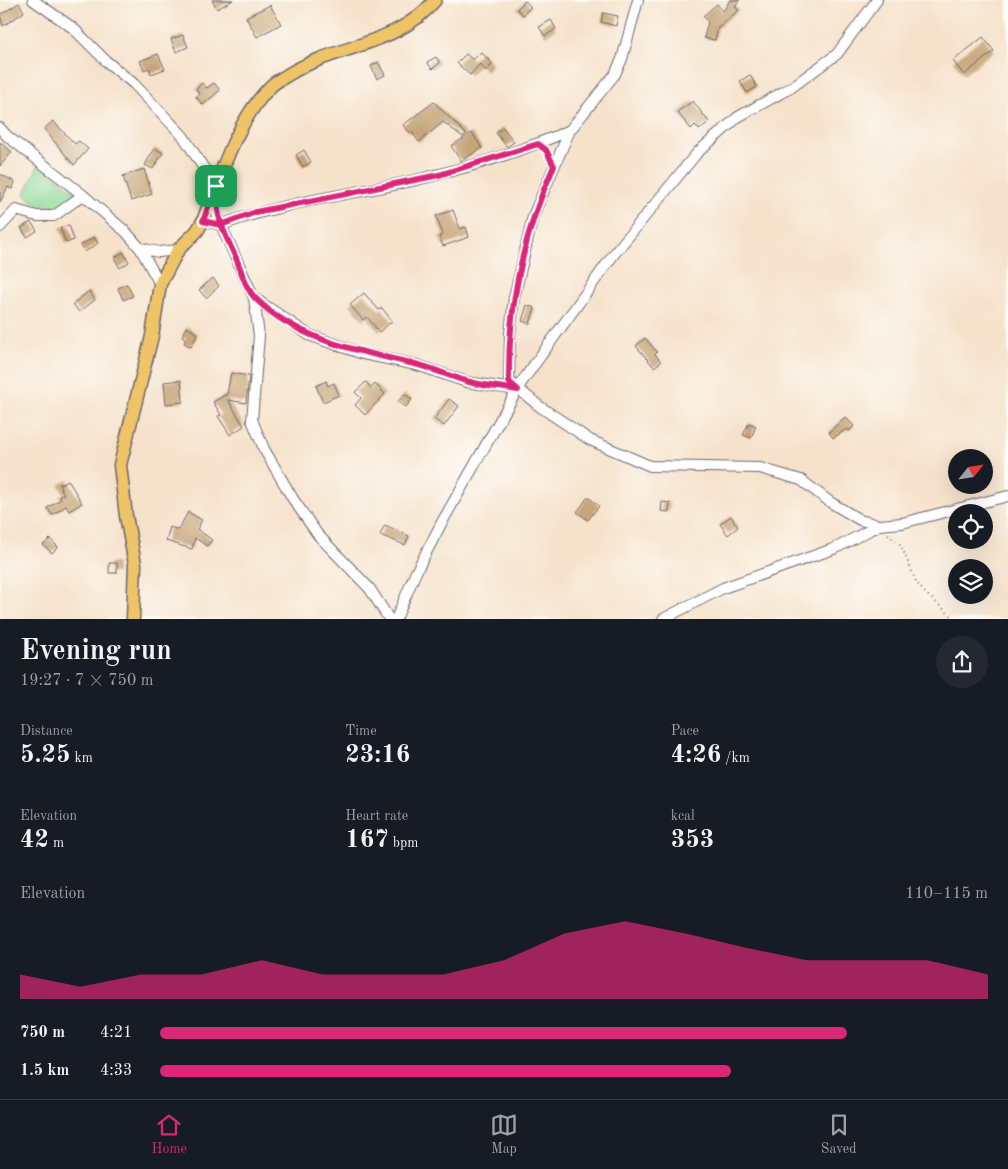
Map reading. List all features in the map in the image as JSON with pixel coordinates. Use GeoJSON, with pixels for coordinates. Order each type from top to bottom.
{"type":"FeatureCollection","features":[{"type":"Feature","properties":{"kind":"main road"},"geometry":{"type":"LineString","coordinates":[[133,619],[135,564],[126,516],[120,465],[152,336],[160,284],[178,250],[203,221],[236,138],[250,114],[272,85],[303,66],[403,28],[435,0]]}},
{"type":"Feature","properties":{"kind":"street"},"geometry":{"type":"LineString","coordinates":[[34,0],[73,28],[106,61],[134,84],[183,136],[216,186],[216,211],[254,298],[259,336],[252,420],[264,449],[293,499],[318,535],[370,589],[389,619]]}},
{"type":"Feature","properties":{"kind":"street"},"geometry":{"type":"LineString","coordinates":[[638,0],[622,59],[615,74],[570,130],[533,216],[514,298],[510,334],[509,382],[590,440],[650,466],[760,468],[801,480],[830,502],[854,516],[879,525]]}},
{"type":"Feature","properties":{"kind":"street"},"geometry":{"type":"LineString","coordinates":[[396,619],[416,572],[441,524],[518,390],[557,330],[614,254],[697,152],[738,117],[792,87],[837,54],[877,0]]}},
{"type":"Feature","properties":{"kind":"street"},"geometry":{"type":"LineString","coordinates":[[0,128],[7,136],[83,195],[126,232],[140,248],[160,284]]}},
{"type":"Feature","properties":{"kind":"street"},"geometry":{"type":"LineString","coordinates":[[203,221],[221,225],[256,212],[439,175],[532,147],[570,130]]}},
{"type":"Feature","properties":{"kind":"street"},"geometry":{"type":"LineString","coordinates":[[0,227],[16,210],[37,216],[54,216],[83,195]]}},
{"type":"Feature","properties":{"kind":"street"},"geometry":{"type":"LineString","coordinates":[[140,248],[159,252],[178,250]]}},
{"type":"Feature","properties":{"kind":"street"},"geometry":{"type":"LineString","coordinates":[[254,298],[279,317],[309,335],[354,351],[417,365],[467,382],[518,390]]}},
{"type":"Feature","properties":{"kind":"street"},"geometry":{"type":"LineString","coordinates":[[663,619],[723,588],[836,548],[879,525],[902,523],[1008,496]]}},
{"type":"Feature","properties":{"kind":"path"},"geometry":{"type":"LineString","coordinates":[[879,525],[901,544],[916,582],[925,593],[956,619]]}},
{"type":"Feature","properties":{"kind":"green space"},"geometry":{"type":"Polygon","coordinates":[[[39,164],[74,191],[75,196],[61,205],[49,208],[38,204],[24,195],[39,164]]]}},
{"type":"Feature","properties":{"kind":"building"},"geometry":{"type":"Polygon","coordinates":[[[212,0],[233,0],[217,9],[212,0]]]}},
{"type":"Feature","properties":{"kind":"building"},"geometry":{"type":"Polygon","coordinates":[[[730,0],[739,0],[735,7],[739,10],[718,28],[715,40],[704,38],[708,22],[703,16],[717,4],[723,12],[730,0]]]}},
{"type":"Feature","properties":{"kind":"building"},"geometry":{"type":"Polygon","coordinates":[[[525,1],[531,7],[523,15],[517,9],[525,1]]]}},
{"type":"Feature","properties":{"kind":"building"},"geometry":{"type":"Polygon","coordinates":[[[19,3],[24,12],[3,26],[0,15],[19,3]]]}},
{"type":"Feature","properties":{"kind":"building"},"geometry":{"type":"Polygon","coordinates":[[[270,5],[281,24],[257,37],[246,17],[270,5]]]}},
{"type":"Feature","properties":{"kind":"building"},"geometry":{"type":"Polygon","coordinates":[[[603,13],[618,16],[616,26],[601,22],[603,13]]]}},
{"type":"Feature","properties":{"kind":"building"},"geometry":{"type":"Polygon","coordinates":[[[551,20],[556,29],[545,36],[539,27],[551,20]]]}},
{"type":"Feature","properties":{"kind":"building"},"geometry":{"type":"Polygon","coordinates":[[[183,35],[188,47],[176,52],[171,39],[183,35]]]}},
{"type":"Feature","properties":{"kind":"building"},"geometry":{"type":"Polygon","coordinates":[[[983,37],[994,51],[964,75],[953,61],[983,37]]]}},
{"type":"Feature","properties":{"kind":"building"},"geometry":{"type":"Polygon","coordinates":[[[481,52],[493,64],[486,71],[480,64],[470,75],[457,63],[466,54],[473,60],[481,52]]]}},
{"type":"Feature","properties":{"kind":"building"},"geometry":{"type":"Polygon","coordinates":[[[158,54],[165,69],[151,74],[149,68],[144,70],[140,61],[158,54]]]}},
{"type":"Feature","properties":{"kind":"building"},"geometry":{"type":"Polygon","coordinates":[[[436,57],[440,63],[432,69],[427,62],[436,57]]]}},
{"type":"Feature","properties":{"kind":"building"},"geometry":{"type":"Polygon","coordinates":[[[378,62],[385,75],[377,79],[371,66],[378,62]]]}},
{"type":"Feature","properties":{"kind":"building"},"geometry":{"type":"Polygon","coordinates":[[[750,75],[757,87],[747,93],[740,81],[750,75]]]}},
{"type":"Feature","properties":{"kind":"building"},"geometry":{"type":"Polygon","coordinates":[[[202,83],[207,88],[214,83],[220,90],[203,105],[196,97],[200,94],[196,89],[202,83]]]}},
{"type":"Feature","properties":{"kind":"building"},"geometry":{"type":"Polygon","coordinates":[[[693,101],[709,122],[699,130],[695,125],[691,129],[677,112],[693,101]]]}},
{"type":"Feature","properties":{"kind":"building"},"geometry":{"type":"Polygon","coordinates":[[[434,102],[466,134],[463,137],[443,122],[419,142],[412,132],[410,133],[403,125],[434,102]]]}},
{"type":"Feature","properties":{"kind":"building"},"geometry":{"type":"Polygon","coordinates":[[[53,121],[75,144],[79,141],[88,149],[74,165],[44,129],[53,121]]]}},
{"type":"Feature","properties":{"kind":"building"},"geometry":{"type":"Polygon","coordinates":[[[503,127],[514,142],[507,147],[496,133],[503,127]]]}},
{"type":"Feature","properties":{"kind":"building"},"geometry":{"type":"Polygon","coordinates":[[[472,133],[482,148],[461,161],[451,146],[472,133]]]}},
{"type":"Feature","properties":{"kind":"building"},"geometry":{"type":"Polygon","coordinates":[[[0,142],[12,152],[0,166],[0,142]]]}},
{"type":"Feature","properties":{"kind":"building"},"geometry":{"type":"Polygon","coordinates":[[[155,148],[163,153],[153,169],[145,165],[155,148]]]}},
{"type":"Feature","properties":{"kind":"building"},"geometry":{"type":"Polygon","coordinates":[[[304,150],[311,162],[303,167],[296,155],[304,150]]]}},
{"type":"Feature","properties":{"kind":"building"},"geometry":{"type":"Polygon","coordinates":[[[144,169],[152,194],[131,201],[123,176],[144,169]]]}},
{"type":"Feature","properties":{"kind":"building"},"geometry":{"type":"Polygon","coordinates":[[[0,174],[15,182],[12,189],[8,187],[0,202],[0,174]]]}},
{"type":"Feature","properties":{"kind":"building"},"geometry":{"type":"Polygon","coordinates":[[[453,210],[460,229],[466,227],[469,237],[443,246],[439,236],[443,235],[436,216],[453,210]]]}},
{"type":"Feature","properties":{"kind":"building"},"geometry":{"type":"Polygon","coordinates":[[[31,222],[37,231],[27,237],[21,228],[31,222]]]}},
{"type":"Feature","properties":{"kind":"building"},"geometry":{"type":"Polygon","coordinates":[[[69,225],[74,240],[66,243],[60,228],[69,225]]]}},
{"type":"Feature","properties":{"kind":"building"},"geometry":{"type":"Polygon","coordinates":[[[94,237],[98,243],[85,252],[81,245],[94,237]]]}},
{"type":"Feature","properties":{"kind":"building"},"geometry":{"type":"Polygon","coordinates":[[[123,252],[129,262],[120,268],[114,258],[123,252]]]}},
{"type":"Feature","properties":{"kind":"building"},"geometry":{"type":"Polygon","coordinates":[[[213,278],[219,286],[206,298],[199,290],[213,278]]]}},
{"type":"Feature","properties":{"kind":"building"},"geometry":{"type":"Polygon","coordinates":[[[127,284],[133,296],[123,300],[118,288],[127,284]]]}},
{"type":"Feature","properties":{"kind":"building"},"geometry":{"type":"Polygon","coordinates":[[[89,291],[95,300],[79,312],[73,304],[89,291]]]}},
{"type":"Feature","properties":{"kind":"building"},"geometry":{"type":"Polygon","coordinates":[[[364,293],[379,310],[382,308],[392,321],[379,332],[367,317],[363,320],[350,305],[364,293]]]}},
{"type":"Feature","properties":{"kind":"building"},"geometry":{"type":"Polygon","coordinates":[[[527,305],[535,308],[530,324],[522,321],[527,305]]]}},
{"type":"Feature","properties":{"kind":"building"},"geometry":{"type":"Polygon","coordinates":[[[187,327],[198,334],[191,347],[184,343],[186,339],[182,336],[187,327]]]}},
{"type":"Feature","properties":{"kind":"building"},"geometry":{"type":"Polygon","coordinates":[[[645,338],[657,352],[655,354],[661,362],[654,367],[636,346],[645,338]]]}},
{"type":"Feature","properties":{"kind":"building"},"geometry":{"type":"Polygon","coordinates":[[[231,373],[249,376],[246,403],[228,400],[244,426],[230,435],[218,416],[221,415],[213,402],[227,394],[231,373]]]}},
{"type":"Feature","properties":{"kind":"building"},"geometry":{"type":"Polygon","coordinates":[[[181,380],[183,402],[166,404],[164,382],[181,380]]]}},
{"type":"Feature","properties":{"kind":"building"},"geometry":{"type":"Polygon","coordinates":[[[326,381],[328,386],[334,383],[339,395],[323,402],[316,386],[326,381]]]}},
{"type":"Feature","properties":{"kind":"building"},"geometry":{"type":"Polygon","coordinates":[[[366,382],[371,388],[375,384],[385,394],[365,415],[355,405],[361,398],[355,392],[366,382]]]}},
{"type":"Feature","properties":{"kind":"building"},"geometry":{"type":"Polygon","coordinates":[[[404,394],[412,399],[406,407],[398,402],[404,394]]]}},
{"type":"Feature","properties":{"kind":"building"},"geometry":{"type":"Polygon","coordinates":[[[449,399],[459,406],[444,426],[434,419],[449,399]]]}},
{"type":"Feature","properties":{"kind":"building"},"geometry":{"type":"Polygon","coordinates":[[[845,417],[854,426],[849,431],[847,429],[833,438],[829,432],[845,417]]]}},
{"type":"Feature","properties":{"kind":"building"},"geometry":{"type":"Polygon","coordinates":[[[749,423],[756,426],[751,438],[743,435],[749,423]]]}},
{"type":"Feature","properties":{"kind":"building"},"geometry":{"type":"Polygon","coordinates":[[[68,480],[82,503],[69,511],[66,506],[52,515],[47,508],[61,499],[59,496],[64,494],[59,485],[68,480]]]}},
{"type":"Feature","properties":{"kind":"building"},"geometry":{"type":"Polygon","coordinates":[[[588,497],[599,506],[588,520],[577,512],[588,497]]]}},
{"type":"Feature","properties":{"kind":"building"},"geometry":{"type":"Polygon","coordinates":[[[662,502],[670,503],[669,512],[661,511],[662,502]]]}},
{"type":"Feature","properties":{"kind":"building"},"geometry":{"type":"Polygon","coordinates":[[[188,512],[202,520],[197,529],[212,540],[207,546],[195,538],[192,549],[166,541],[170,527],[178,530],[188,512]]]}},
{"type":"Feature","properties":{"kind":"building"},"geometry":{"type":"Polygon","coordinates":[[[731,516],[738,527],[728,535],[720,524],[731,516]]]}},
{"type":"Feature","properties":{"kind":"building"},"geometry":{"type":"Polygon","coordinates":[[[385,525],[409,536],[405,545],[380,535],[385,525]]]}},
{"type":"Feature","properties":{"kind":"building"},"geometry":{"type":"Polygon","coordinates":[[[50,539],[58,547],[52,553],[43,545],[50,539]]]}},
{"type":"Feature","properties":{"kind":"building"},"geometry":{"type":"Polygon","coordinates":[[[109,563],[117,563],[117,573],[109,573],[109,563]]]}},
{"type":"Feature","properties":{"kind":"route"},"geometry":{"type":"LineString","coordinates":[[216,186],[203,221],[221,225],[256,212],[439,175],[538,144],[546,150],[554,166],[533,216],[514,298],[510,334],[509,382],[518,390],[467,382],[417,365],[363,354],[309,335],[279,317],[254,298],[232,251],[221,225],[216,211],[216,186]]}}]}
